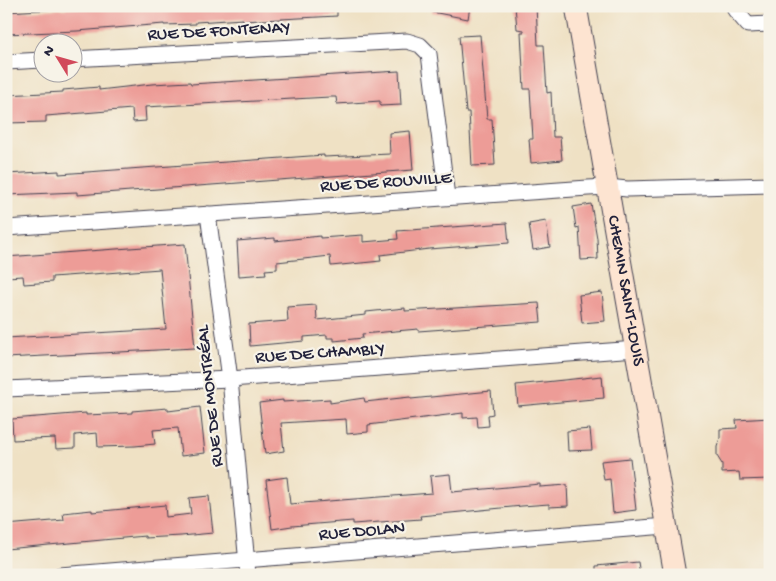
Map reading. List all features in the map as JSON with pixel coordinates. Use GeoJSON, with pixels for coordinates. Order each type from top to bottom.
{"type":"FeatureCollection","features":[{"type":"Feature","properties":{"kind":"street","name":"CHEMIN SAINT-LOUIS"},"geometry":{"type":"LineString","coordinates":[[576,6],[675,575]]}},
{"type":"Feature","properties":{"kind":"street"},"geometry":{"type":"LineString","coordinates":[[735,6],[735,10],[748,25],[770,24]]}},
{"type":"Feature","properties":{"kind":"street","name":"RUE DE FONTENAY"},"geometry":{"type":"LineString","coordinates":[[82,58],[407,41],[420,45],[429,54],[447,197]]}},
{"type":"Feature","properties":{"kind":"street"},"geometry":{"type":"LineString","coordinates":[[6,62],[32,61]]}},
{"type":"Feature","properties":{"kind":"street","name":"RUE DE ROUVILLE"},"geometry":{"type":"LineString","coordinates":[[6,228],[608,187],[627,189],[770,185]]}},
{"type":"Feature","properties":{"kind":"street","name":"RUE DE MONTRÉAL"},"geometry":{"type":"LineString","coordinates":[[208,214],[230,379],[248,575]]}},
{"type":"Feature","properties":{"kind":"street","name":"RUE DE CHAMBLY"},"geometry":{"type":"LineString","coordinates":[[6,389],[230,379],[636,349]]}},
{"type":"Feature","properties":{"kind":"street","name":"RUE DOLAN"},"geometry":{"type":"LineString","coordinates":[[60,575],[666,526]]}},
{"type":"Feature","properties":{"kind":"building"},"geometry":{"type":"Polygon","coordinates":[[[114,6],[337,6],[337,16],[243,21],[243,19],[196,22],[196,24],[164,24],[6,34],[6,12],[114,6]]]}},
{"type":"Feature","properties":{"kind":"building"},"geometry":{"type":"Polygon","coordinates":[[[433,6],[470,6],[468,19],[432,12],[433,6]]]}},
{"type":"Feature","properties":{"kind":"building"},"geometry":{"type":"Polygon","coordinates":[[[515,6],[536,6],[538,45],[544,45],[547,93],[551,92],[553,137],[560,137],[562,160],[531,163],[529,139],[533,139],[530,89],[524,89],[521,32],[524,32],[524,30],[517,29],[515,6]]]}},
{"type":"Feature","properties":{"kind":"building"},"geometry":{"type":"Polygon","coordinates":[[[480,35],[487,119],[492,119],[495,165],[472,166],[469,112],[466,112],[459,36],[480,35]]]}},
{"type":"Feature","properties":{"kind":"building"},"geometry":{"type":"Polygon","coordinates":[[[399,71],[401,105],[380,106],[380,101],[337,104],[336,97],[330,97],[145,107],[146,121],[133,122],[132,109],[46,116],[46,122],[6,123],[6,95],[63,92],[63,90],[99,87],[99,90],[152,84],[190,82],[191,84],[399,71]]]}},
{"type":"Feature","properties":{"kind":"building"},"geometry":{"type":"Polygon","coordinates":[[[410,131],[413,170],[77,195],[77,192],[6,195],[6,174],[59,171],[59,174],[324,155],[324,157],[390,154],[389,133],[410,131]]]}},
{"type":"Feature","properties":{"kind":"building"},"geometry":{"type":"Polygon","coordinates":[[[591,204],[597,238],[598,259],[581,260],[579,227],[576,228],[573,207],[591,204]]]}},
{"type":"Feature","properties":{"kind":"building"},"geometry":{"type":"Polygon","coordinates":[[[546,221],[550,247],[533,250],[529,224],[546,221]]]}},
{"type":"Feature","properties":{"kind":"building"},"geometry":{"type":"Polygon","coordinates":[[[507,223],[509,243],[380,255],[381,261],[331,266],[330,256],[277,262],[277,269],[265,270],[266,274],[239,276],[237,241],[275,238],[275,241],[320,236],[320,238],[363,235],[363,242],[398,239],[397,231],[507,223]]]}},
{"type":"Feature","properties":{"kind":"building"},"geometry":{"type":"Polygon","coordinates":[[[185,244],[195,348],[6,358],[6,338],[166,329],[160,269],[52,277],[52,282],[24,284],[23,276],[6,277],[6,257],[185,244]]]}},
{"type":"Feature","properties":{"kind":"building"},"geometry":{"type":"Polygon","coordinates":[[[602,292],[605,321],[582,323],[579,295],[602,292]]]}},
{"type":"Feature","properties":{"kind":"building"},"geometry":{"type":"Polygon","coordinates":[[[539,303],[541,322],[362,334],[363,338],[334,341],[334,338],[327,338],[327,335],[304,337],[304,341],[250,346],[249,324],[288,321],[287,307],[316,305],[317,320],[366,315],[366,312],[405,308],[405,311],[539,303]]]}},
{"type":"Feature","properties":{"kind":"building"},"geometry":{"type":"Polygon","coordinates":[[[602,376],[604,398],[518,406],[516,385],[602,376]]]}},
{"type":"Feature","properties":{"kind":"building"},"geometry":{"type":"Polygon","coordinates":[[[491,391],[493,414],[488,415],[489,426],[478,427],[477,417],[463,418],[463,413],[368,425],[368,432],[347,434],[346,419],[281,423],[284,451],[265,454],[259,403],[283,400],[283,402],[330,399],[330,403],[364,398],[365,402],[491,391]]]}},
{"type":"Feature","properties":{"kind":"building"},"geometry":{"type":"Polygon","coordinates":[[[200,407],[205,453],[181,456],[178,428],[153,430],[155,444],[135,446],[98,447],[97,433],[75,435],[75,448],[56,449],[55,438],[13,440],[12,419],[86,413],[86,415],[132,413],[132,411],[168,408],[168,411],[200,407]]]}},
{"type":"Feature","properties":{"kind":"building"},"geometry":{"type":"Polygon","coordinates":[[[770,418],[770,479],[740,480],[739,472],[722,473],[722,464],[717,456],[720,429],[737,428],[736,420],[770,418]]]}},
{"type":"Feature","properties":{"kind":"building"},"geometry":{"type":"Polygon","coordinates":[[[590,429],[592,450],[568,451],[567,431],[590,429]]]}},
{"type":"Feature","properties":{"kind":"building"},"geometry":{"type":"Polygon","coordinates":[[[630,458],[636,510],[613,513],[610,479],[604,480],[601,461],[630,458]]]}},
{"type":"Feature","properties":{"kind":"building"},"geometry":{"type":"Polygon","coordinates":[[[450,474],[452,492],[540,484],[540,487],[567,485],[568,506],[549,507],[549,504],[522,506],[420,516],[421,519],[353,524],[353,521],[272,529],[266,480],[287,477],[290,504],[432,493],[430,476],[450,474]]]}},
{"type":"Feature","properties":{"kind":"building"},"geometry":{"type":"Polygon","coordinates":[[[209,496],[213,533],[145,538],[145,536],[6,549],[6,525],[64,520],[63,513],[165,505],[166,517],[191,514],[189,498],[209,496]]]}},
{"type":"Feature","properties":{"kind":"building"},"geometry":{"type":"Polygon","coordinates":[[[638,562],[640,575],[596,575],[596,566],[638,562]]]}}]}
